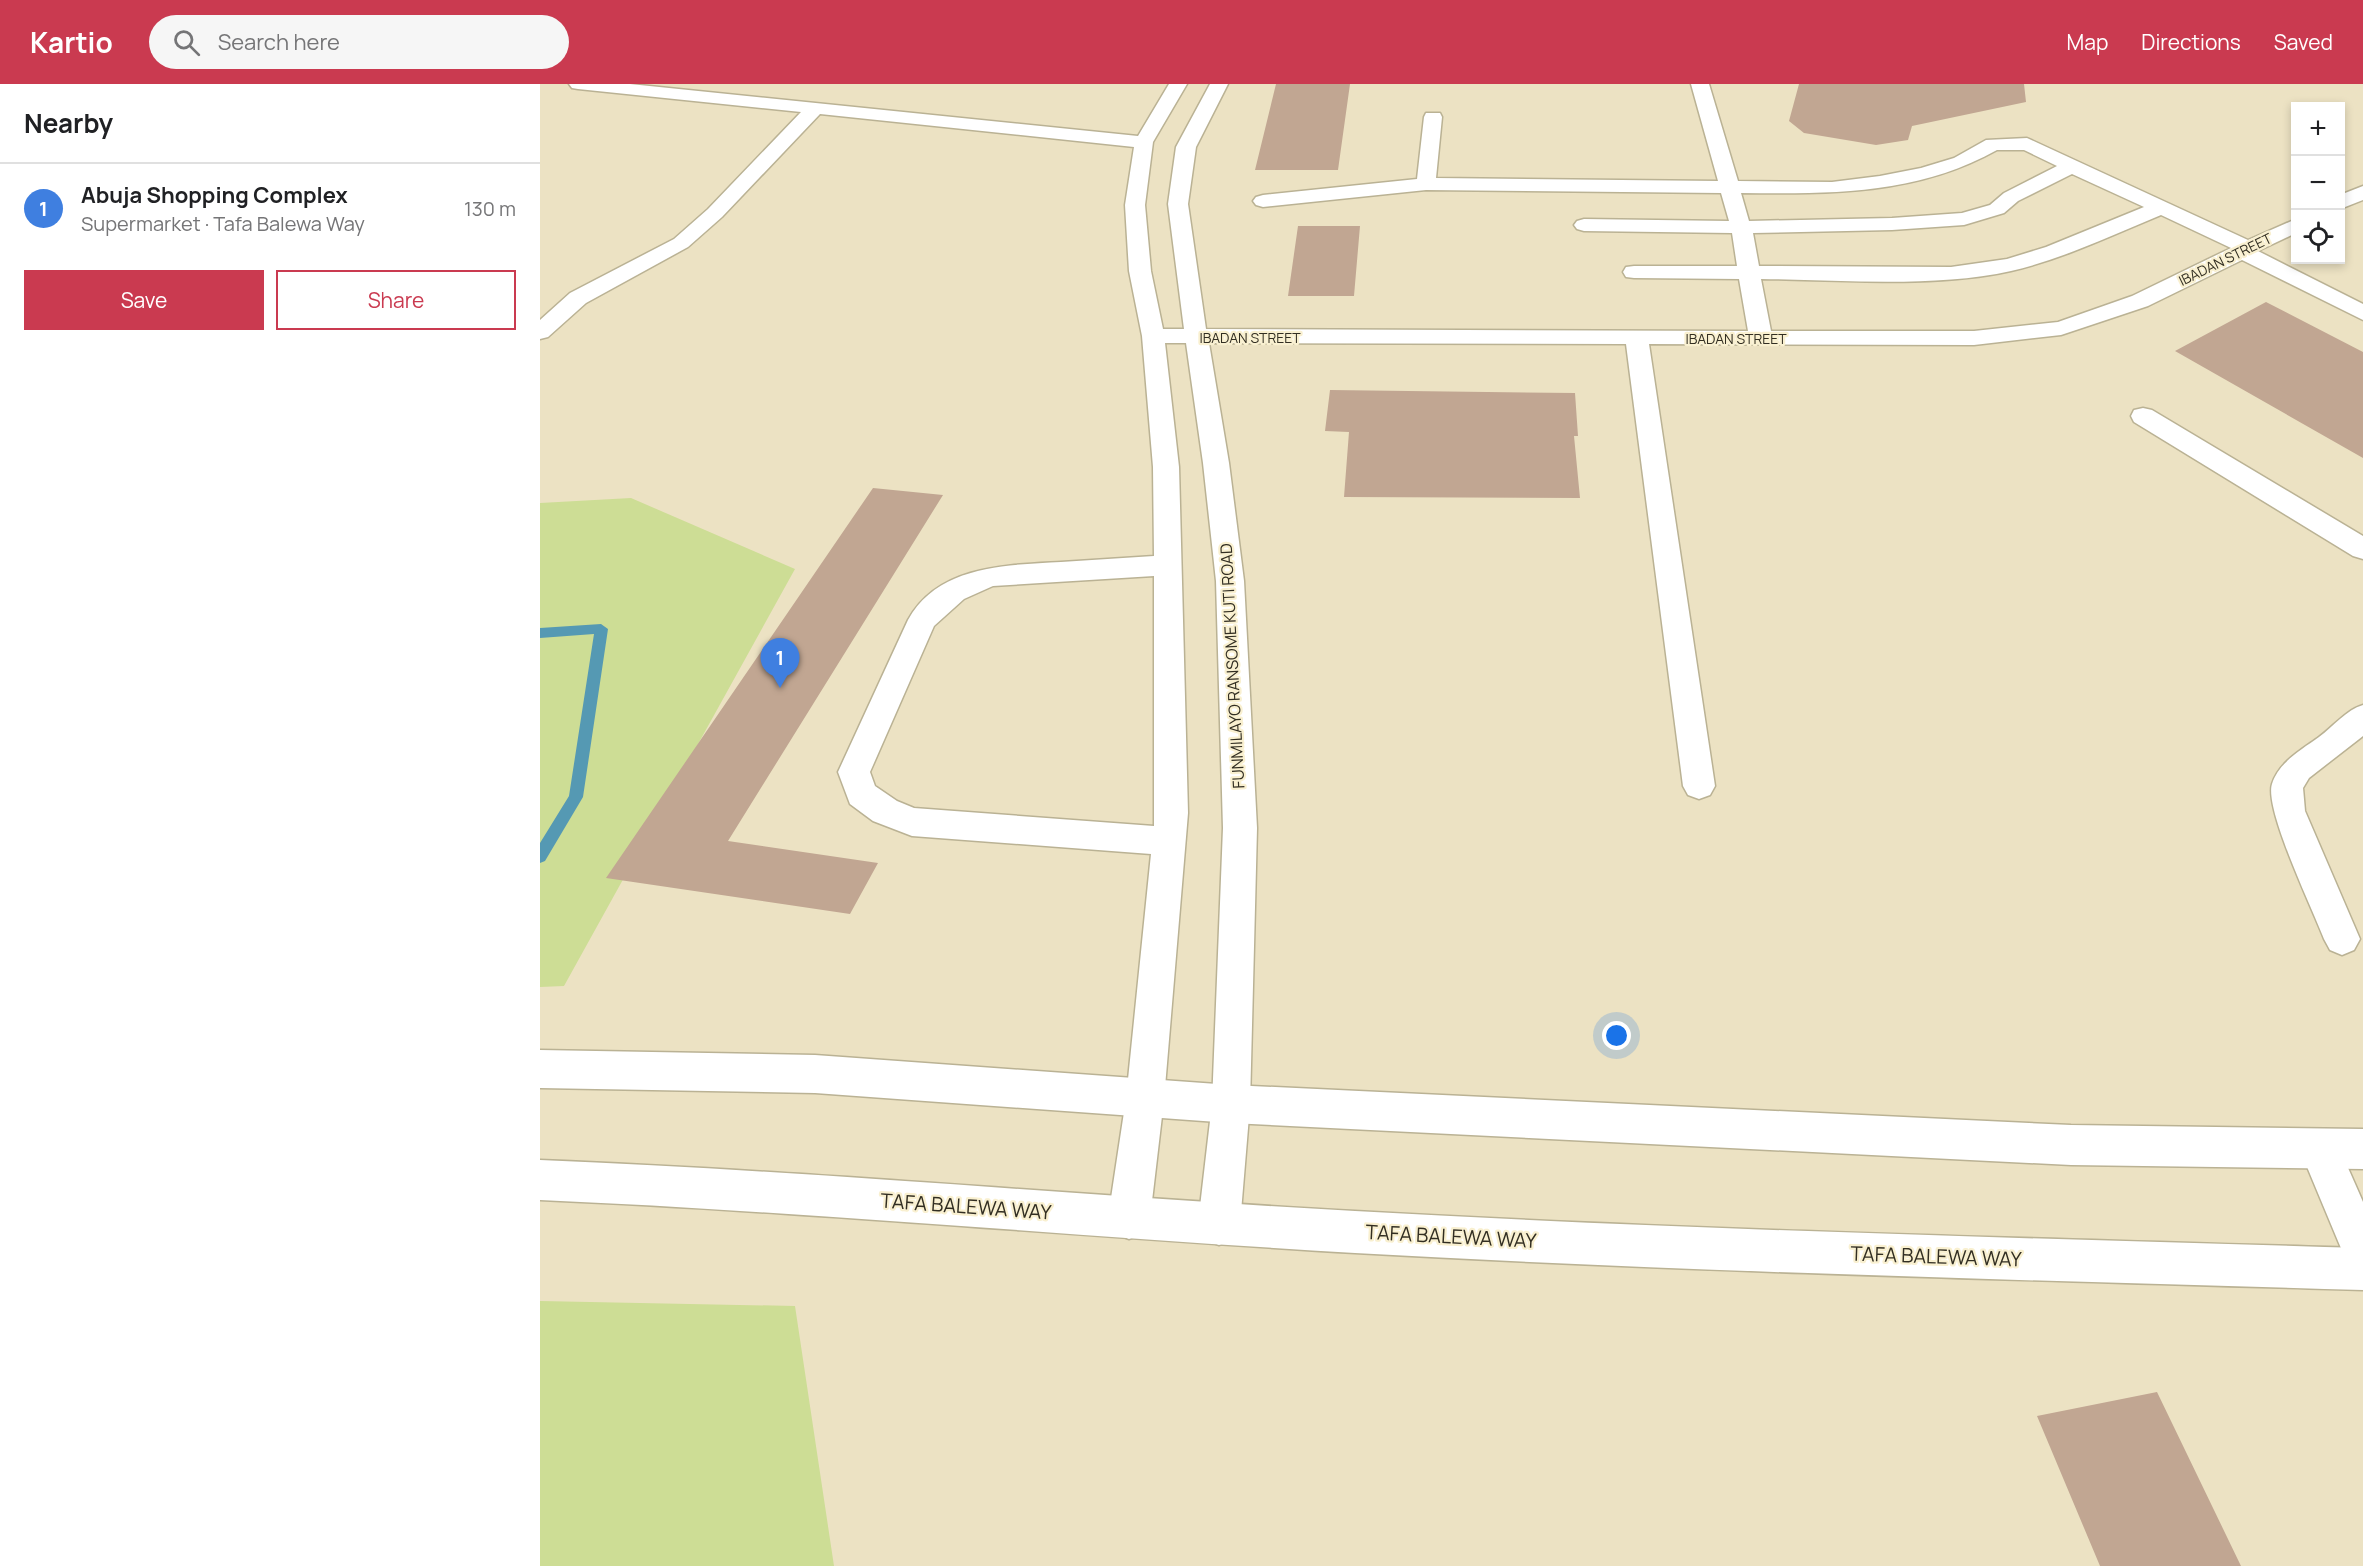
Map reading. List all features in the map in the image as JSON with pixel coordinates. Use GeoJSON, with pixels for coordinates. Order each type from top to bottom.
{"type":"FeatureCollection","features":[{"type":"Feature","properties":{"kind":"street"},"geometry":{"type":"LineString","coordinates":[[578,84],[1144,142]]}},
{"type":"Feature","properties":{"kind":"street"},"geometry":{"type":"LineString","coordinates":[[1129,1218],[1145,1099],[1172,813],[1166,467],[1153,336],[1140,271],[1136,205],[1144,142],[1178,84]]}},
{"type":"Feature","properties":{"kind":"street","name":"FUNMILAYO RANSOME KUTI ROAD"},"geometry":{"type":"LineString","coordinates":[[1219,84],[1186,147],[1178,204],[1230,581],[1240,828],[1230,1104],[1219,1224]]}},
{"type":"Feature","properties":{"kind":"street"},"geometry":{"type":"LineString","coordinates":[[1700,84],[1741,227],[1761,338]]}},
{"type":"Feature","properties":{"kind":"street"},"geometry":{"type":"LineString","coordinates":[[540,332],[578,298],[681,243],[716,213],[815,109]]}},
{"type":"Feature","properties":{"kind":"street"},"geometry":{"type":"LineString","coordinates":[[1426,184],[1433,117]]}},
{"type":"Feature","properties":{"kind":"street"},"geometry":{"type":"LineString","coordinates":[[1263,201],[1426,184],[1832,188],[1925,173],[1961,162],[1993,144],[2027,144],[2245,249],[2363,313]]}},
{"type":"Feature","properties":{"kind":"street"},"geometry":{"type":"LineString","coordinates":[[1584,225],[1741,227],[1892,224],[1964,219],[1997,209],[2011,197],[2072,166]]}},
{"type":"Feature","properties":{"kind":"street"},"geometry":{"type":"LineString","coordinates":[[2345,201],[2363,192]]}},
{"type":"Feature","properties":{"kind":"street"},"geometry":{"type":"LineString","coordinates":[[1634,272],[1951,274],[2009,265],[2054,252],[2160,208]]}},
{"type":"Feature","properties":{"kind":"street","name":"IBADAN STREET"},"geometry":{"type":"LineString","coordinates":[[1153,336],[1974,338],[2061,328],[2140,301],[2291,227]]}},
{"type":"Feature","properties":{"kind":"street"},"geometry":{"type":"LineString","coordinates":[[1637,338],[1699,786]]}},
{"type":"Feature","properties":{"kind":"street"},"geometry":{"type":"LineString","coordinates":[[2143,416],[2363,549]]}},
{"type":"Feature","properties":{"kind":"street"},"geometry":{"type":"LineString","coordinates":[[1168,565],[993,576],[967,583],[939,600],[922,620],[854,772],[861,794],[885,811],[912,822],[1170,841]]}},
{"type":"Feature","properties":{"kind":"street"},"geometry":{"type":"LineString","coordinates":[[2342,939],[2289,811],[2287,786],[2298,769],[2342,737],[2363,717]]}},
{"type":"Feature","properties":{"kind":"street"},"geometry":{"type":"LineString","coordinates":[[540,1069],[815,1074],[1230,1104],[2071,1145],[2363,1149]]}},
{"type":"Feature","properties":{"kind":"street"},"geometry":{"type":"LineString","coordinates":[[2320,1150],[2363,1250]]}},
{"type":"Feature","properties":{"kind":"street","name":"TAFA BALEWA WAY"},"geometry":{"type":"LineString","coordinates":[[542,1180],[793,1193],[1219,1224],[1715,1249],[2363,1269]]}},
{"type":"Feature","properties":{"kind":"green space"},"geometry":{"type":"Polygon","coordinates":[[[631,498],[795,569],[564,986],[540,987],[540,503],[631,498]]]}},
{"type":"Feature","properties":{"kind":"green space"},"geometry":{"type":"Polygon","coordinates":[[[540,1301],[795,1306],[834,1566],[540,1566],[540,1301]]]}},
{"type":"Feature","properties":{"kind":"building"},"geometry":{"type":"Polygon","coordinates":[[[1276,84],[1350,84],[1338,170],[1255,170],[1276,84]]]}},
{"type":"Feature","properties":{"kind":"building"},"geometry":{"type":"Polygon","coordinates":[[[1799,84],[2024,84],[2026,102],[1912,126],[1908,140],[1876,145],[1804,133],[1789,121],[1799,84]]]}},
{"type":"Feature","properties":{"kind":"building"},"geometry":{"type":"Polygon","coordinates":[[[1298,226],[1360,226],[1354,296],[1288,296],[1298,226]]]}},
{"type":"Feature","properties":{"kind":"building"},"geometry":{"type":"Polygon","coordinates":[[[2266,302],[2363,352],[2363,458],[2175,351],[2266,302]]]}},
{"type":"Feature","properties":{"kind":"building"},"geometry":{"type":"Polygon","coordinates":[[[1330,390],[1575,393],[1578,436],[1574,436],[1580,498],[1344,497],[1349,432],[1325,431],[1330,390]]]}},
{"type":"Feature","properties":{"kind":"building"},"geometry":{"type":"Polygon","coordinates":[[[873,488],[943,495],[728,841],[878,863],[850,914],[606,878],[873,488]]]}},
{"type":"Feature","properties":{"kind":"building"},"geometry":{"type":"Polygon","coordinates":[[[2157,1392],[2241,1566],[2100,1566],[2037,1416],[2157,1392]]]}},
{"type":"Feature","properties":{"kind":"waterway"},"geometry":{"type":"LineString","coordinates":[[540,633],[601,629],[576,797],[540,856]]}},
{"type":"Feature","properties":{"kind":"place","name":"Abuja Shopping Complex"},"geometry":{"type":"Point","coordinates":[780,688]}}]}
